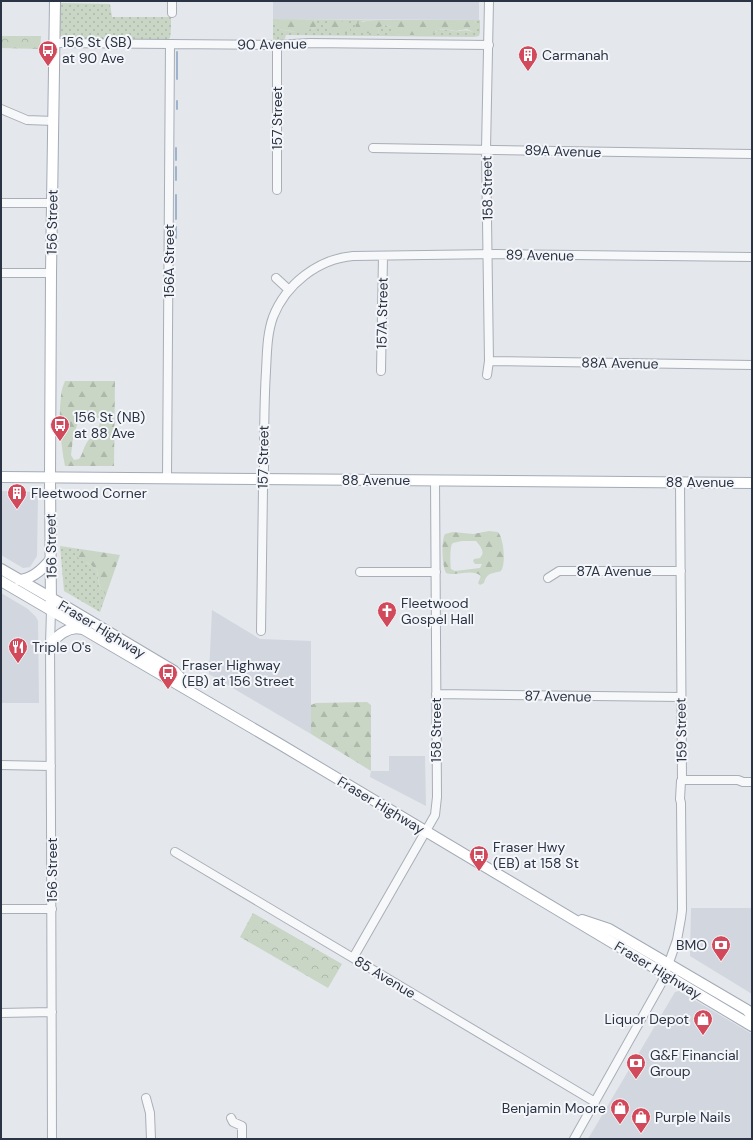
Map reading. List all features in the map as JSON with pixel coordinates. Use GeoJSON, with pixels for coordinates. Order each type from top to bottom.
{"type":"FeatureCollection","features":[{"type":"Feature","properties":{"kind":"main road","name":"156 Street"},"geometry":{"type":"LineString","coordinates":[[51,610],[51,273],[55,1]]}},
{"type":"Feature","properties":{"kind":"main road","name":"88 Avenue"},"geometry":{"type":"LineString","coordinates":[[1,477],[752,483]]}},
{"type":"Feature","properties":{"kind":"main road"},"geometry":{"type":"LineString","coordinates":[[20,580],[27,578],[45,567],[51,559]]}},
{"type":"Feature","properties":{"kind":"main road","name":"Fraser Highway"},"geometry":{"type":"LineString","coordinates":[[1,569],[174,671],[198,696]]}},
{"type":"Feature","properties":{"kind":"main road","name":"Fraser Highway"},"geometry":{"type":"LineString","coordinates":[[1,581],[310,762],[752,1026]]}},
{"type":"Feature","properties":{"kind":"main road"},"geometry":{"type":"LineString","coordinates":[[50,644],[58,636],[68,630],[79,628],[86,631]]}},
{"type":"Feature","properties":{"kind":"main road","name":"Fraser Highway"},"geometry":{"type":"LineString","coordinates":[[565,914],[609,929],[747,1010],[752,1016]]}},
{"type":"Feature","properties":{"kind":"street"},"geometry":{"type":"LineString","coordinates":[[172,1],[172,13]]}},
{"type":"Feature","properties":{"kind":"street","name":"158 Street"},"geometry":{"type":"LineString","coordinates":[[487,375],[486,149],[489,1]]}},
{"type":"Feature","properties":{"kind":"street","name":"90 Avenue"},"geometry":{"type":"LineString","coordinates":[[54,43],[489,45]]}},
{"type":"Feature","properties":{"kind":"street","name":"156A Street"},"geometry":{"type":"LineString","coordinates":[[167,478],[170,44]]}},
{"type":"Feature","properties":{"kind":"street","name":"157 Street"},"geometry":{"type":"LineString","coordinates":[[277,45],[277,190]]}},
{"type":"Feature","properties":{"kind":"street"},"geometry":{"type":"LineString","coordinates":[[1,109],[27,120],[54,121]]}},
{"type":"Feature","properties":{"kind":"street","name":"89A Avenue"},"geometry":{"type":"LineString","coordinates":[[374,148],[752,154]]}},
{"type":"Feature","properties":{"kind":"street"},"geometry":{"type":"LineString","coordinates":[[1,203],[52,203]]}},
{"type":"Feature","properties":{"kind":"street","name":"89 Avenue"},"geometry":{"type":"LineString","coordinates":[[329,262],[346,256],[487,254],[752,256]]}},
{"type":"Feature","properties":{"kind":"street","name":"157A Street"},"geometry":{"type":"LineString","coordinates":[[381,371],[383,256]]}},
{"type":"Feature","properties":{"kind":"street","name":"157 Street"},"geometry":{"type":"LineString","coordinates":[[261,631],[264,421],[270,325],[280,302],[299,280],[308,273],[329,262]]}},
{"type":"Feature","properties":{"kind":"street"},"geometry":{"type":"LineString","coordinates":[[1,273],[51,273]]}},
{"type":"Feature","properties":{"kind":"street"},"geometry":{"type":"LineString","coordinates":[[276,278],[290,290]]}},
{"type":"Feature","properties":{"kind":"street","name":"88A Avenue"},"geometry":{"type":"LineString","coordinates":[[488,361],[752,365]]}},
{"type":"Feature","properties":{"kind":"street","name":"158 Street"},"geometry":{"type":"LineString","coordinates":[[353,958],[435,815],[435,480]]}},
{"type":"Feature","properties":{"kind":"street","name":"159 Street"},"geometry":{"type":"LineString","coordinates":[[574,1139],[656,994],[669,964],[680,929],[682,914],[680,787],[682,780],[680,482]]}},
{"type":"Feature","properties":{"kind":"street","name":"87A Avenue"},"geometry":{"type":"LineString","coordinates":[[548,578],[559,571],[681,571]]}},
{"type":"Feature","properties":{"kind":"street"},"geometry":{"type":"LineString","coordinates":[[360,572],[436,572]]}},
{"type":"Feature","properties":{"kind":"street","name":"156 Street"},"geometry":{"type":"LineString","coordinates":[[51,610],[52,1139]]}},
{"type":"Feature","properties":{"kind":"street","name":"87 Avenue"},"geometry":{"type":"LineString","coordinates":[[436,694],[681,697]]}},
{"type":"Feature","properties":{"kind":"street"},"geometry":{"type":"LineString","coordinates":[[1,766],[51,766]]}},
{"type":"Feature","properties":{"kind":"street"},"geometry":{"type":"LineString","coordinates":[[682,780],[738,780],[743,782],[752,782]]}},
{"type":"Feature","properties":{"kind":"street","name":"85 Avenue"},"geometry":{"type":"LineString","coordinates":[[175,852],[595,1102]]}},
{"type":"Feature","properties":{"kind":"street"},"geometry":{"type":"LineString","coordinates":[[1,909],[52,909]]}},
{"type":"Feature","properties":{"kind":"street"},"geometry":{"type":"LineString","coordinates":[[1,1013],[52,1012]]}},
{"type":"Feature","properties":{"kind":"street"},"geometry":{"type":"LineString","coordinates":[[146,1098],[150,1109],[151,1139]]}},
{"type":"Feature","properties":{"kind":"street"},"geometry":{"type":"LineString","coordinates":[[231,1118],[233,1122],[242,1126],[242,1139]]}},
{"type":"Feature","properties":{"kind":"shaded area"},"geometry":{"type":"Polygon","coordinates":[[[273,1],[479,1],[479,20],[273,19],[273,1]]]}},
{"type":"Feature","properties":{"kind":"shaded area"},"geometry":{"type":"Polygon","coordinates":[[[1,491],[33,492],[38,496],[37,556],[30,567],[23,568],[1,555],[1,491]]]}},
{"type":"Feature","properties":{"kind":"shaded area"},"geometry":{"type":"Polygon","coordinates":[[[1,593],[28,609],[38,621],[39,703],[1,703],[1,593]]]}},
{"type":"Feature","properties":{"kind":"shaded area"},"geometry":{"type":"Polygon","coordinates":[[[212,610],[260,639],[311,641],[311,734],[209,674],[212,610]]]}},
{"type":"Feature","properties":{"kind":"shaded area"},"geometry":{"type":"Polygon","coordinates":[[[389,756],[425,756],[426,806],[370,777],[371,771],[389,771],[389,756]]]}},
{"type":"Feature","properties":{"kind":"shaded area"},"geometry":{"type":"Polygon","coordinates":[[[691,908],[752,908],[752,994],[690,956],[691,908]]]}},
{"type":"Feature","properties":{"kind":"shaded area"},"geometry":{"type":"Polygon","coordinates":[[[679,991],[752,1034],[752,1139],[588,1139],[675,992],[679,991]]]}},
{"type":"Feature","properties":{"kind":"green space"},"geometry":{"type":"Polygon","coordinates":[[[60,3],[110,4],[112,17],[171,17],[170,38],[166,41],[64,40],[59,35],[60,3]]]}},
{"type":"Feature","properties":{"kind":"green space"},"geometry":{"type":"Polygon","coordinates":[[[273,19],[379,20],[361,21],[379,34],[378,30],[380,27],[385,25],[391,27],[392,29],[433,33],[444,29],[457,31],[468,30],[473,32],[476,23],[474,20],[480,20],[479,36],[474,37],[286,35],[284,41],[273,41],[273,19]],[[314,20],[279,21],[275,23],[275,27],[284,31],[305,30],[314,28],[317,22],[314,20]]]}},
{"type":"Feature","properties":{"kind":"green space"},"geometry":{"type":"Polygon","coordinates":[[[288,20],[314,20],[318,24],[310,29],[298,31],[284,30],[275,27],[275,23],[288,20]]]}},
{"type":"Feature","properties":{"kind":"green space"},"geometry":{"type":"Polygon","coordinates":[[[379,20],[474,20],[477,29],[473,32],[467,29],[456,31],[444,29],[426,35],[394,35],[391,33],[391,27],[385,25],[380,27],[378,30],[379,34],[357,31],[356,24],[358,23],[379,20]]]}},
{"type":"Feature","properties":{"kind":"green space"},"geometry":{"type":"Polygon","coordinates":[[[328,22],[349,22],[350,33],[334,33],[328,31],[326,25],[328,22]]]}},
{"type":"Feature","properties":{"kind":"green space"},"geometry":{"type":"Polygon","coordinates":[[[1,36],[41,36],[40,49],[1,48],[1,36]]]}},
{"type":"Feature","properties":{"kind":"green space"},"geometry":{"type":"Polygon","coordinates":[[[65,381],[115,381],[114,466],[65,466],[61,440],[60,414],[61,392],[65,381]],[[86,414],[80,416],[73,438],[71,455],[74,460],[79,459],[85,446],[99,427],[100,421],[95,415],[86,414]]]}},
{"type":"Feature","properties":{"kind":"green space"},"geometry":{"type":"Polygon","coordinates":[[[489,531],[498,532],[503,546],[503,568],[501,571],[488,575],[484,583],[480,585],[478,583],[481,576],[477,574],[446,573],[443,559],[445,534],[453,532],[473,534],[489,531]],[[462,541],[452,544],[450,556],[451,569],[455,571],[480,568],[482,564],[475,564],[473,561],[474,559],[482,556],[482,549],[476,541],[462,541]]]}},
{"type":"Feature","properties":{"kind":"green space"},"geometry":{"type":"Polygon","coordinates":[[[60,546],[80,549],[79,551],[87,563],[97,570],[99,584],[106,595],[100,612],[64,591],[60,546]]]}},
{"type":"Feature","properties":{"kind":"green space"},"geometry":{"type":"Polygon","coordinates":[[[80,549],[120,555],[106,595],[101,589],[97,570],[78,558],[80,549]]]}},
{"type":"Feature","properties":{"kind":"green space"},"geometry":{"type":"Polygon","coordinates":[[[367,702],[371,705],[371,771],[311,734],[311,705],[316,703],[367,702]]]}},
{"type":"Feature","properties":{"kind":"green space"},"geometry":{"type":"Polygon","coordinates":[[[253,913],[342,964],[328,988],[240,937],[253,913]]]}},
{"type":"Feature","properties":{"kind":"waterway"},"geometry":{"type":"LineString","coordinates":[[177,52],[177,79]]}},
{"type":"Feature","properties":{"kind":"waterway"},"geometry":{"type":"LineString","coordinates":[[177,101],[177,109]]}},
{"type":"Feature","properties":{"kind":"waterway"},"geometry":{"type":"LineString","coordinates":[[176,148],[176,160]]}},
{"type":"Feature","properties":{"kind":"waterway"},"geometry":{"type":"LineString","coordinates":[[176,167],[176,180]]}},
{"type":"Feature","properties":{"kind":"waterway"},"geometry":{"type":"LineString","coordinates":[[176,195],[176,219]]}},
{"type":"Feature","properties":{"kind":"waterway"},"geometry":{"type":"LineString","coordinates":[[176,227],[176,238]]}},
{"type":"Feature","properties":{"kind":"place","name":"156 St (SB) at 90 Ave"},"geometry":{"type":"Point","coordinates":[48,67]}},
{"type":"Feature","properties":{"kind":"place","name":"Carmanah"},"geometry":{"type":"Point","coordinates":[528,72]}},
{"type":"Feature","properties":{"kind":"place","name":"156 St (NB) at 88 Ave"},"geometry":{"type":"Point","coordinates":[60,442]}},
{"type":"Feature","properties":{"kind":"place","name":"Fleetwood Corner"},"geometry":{"type":"Point","coordinates":[17,510]}},
{"type":"Feature","properties":{"kind":"place","name":"Fleetwood Gospel Hall"},"geometry":{"type":"Point","coordinates":[387,628]}},
{"type":"Feature","properties":{"kind":"place","name":"Triple O's"},"geometry":{"type":"Point","coordinates":[18,664]}},
{"type":"Feature","properties":{"kind":"place","name":"Fraser Highway (EB) at 156 Street"},"geometry":{"type":"Point","coordinates":[168,690]}},
{"type":"Feature","properties":{"kind":"place","name":"Fraser Hwy (EB) at 158 St"},"geometry":{"type":"Point","coordinates":[479,872]}},
{"type":"Feature","properties":{"kind":"place","name":"BMO"},"geometry":{"type":"Point","coordinates":[721,962]}},
{"type":"Feature","properties":{"kind":"place","name":"Liquor Depot"},"geometry":{"type":"Point","coordinates":[703,1036]}},
{"type":"Feature","properties":{"kind":"place","name":"G&F Financial Group"},"geometry":{"type":"Point","coordinates":[636,1080]}},
{"type":"Feature","properties":{"kind":"place","name":"Benjamin Moore"},"geometry":{"type":"Point","coordinates":[620,1125]}},
{"type":"Feature","properties":{"kind":"place","name":"Purple Nails"},"geometry":{"type":"Point","coordinates":[641,1134]}}]}
